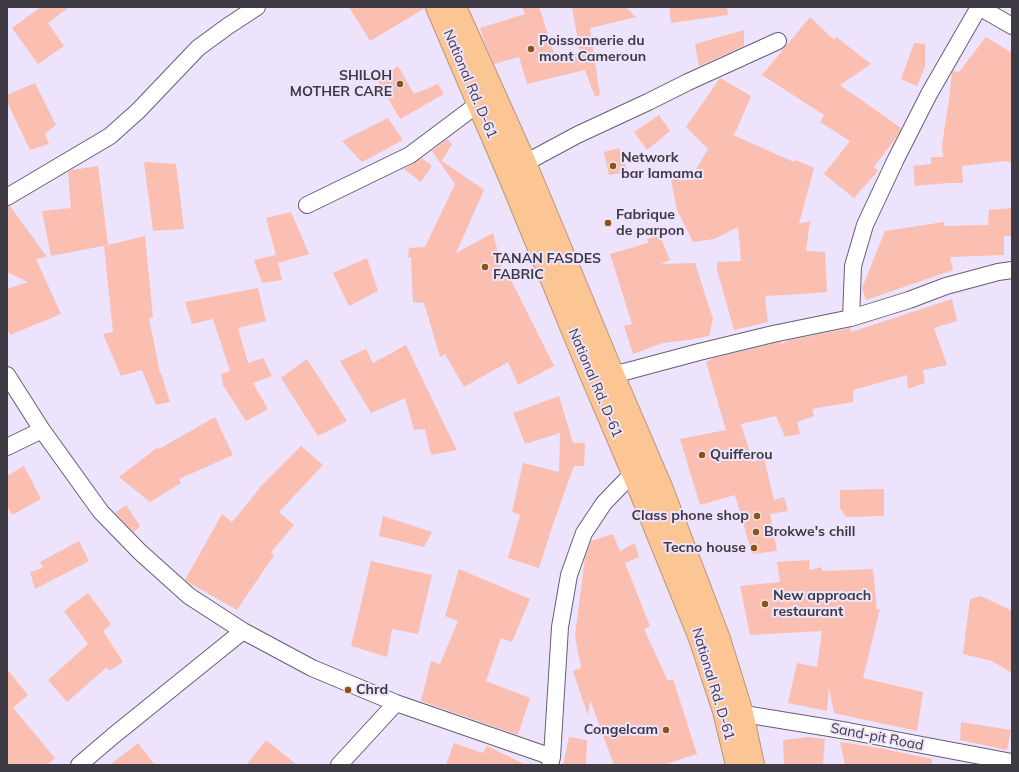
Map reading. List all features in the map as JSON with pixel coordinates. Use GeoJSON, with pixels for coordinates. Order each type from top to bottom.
{"type":"FeatureCollection","features":[{"type":"Feature","properties":{"kind":"highway","name":"National Rd. D-61"},"geometry":{"type":"LineString","coordinates":[[437,7],[511,180],[700,638],[733,712],[753,765]]}},
{"type":"Feature","properties":{"kind":"highway","name":"National Rd. D-61"},"geometry":{"type":"LineString","coordinates":[[455,7],[525,163],[613,376],[661,487],[719,639],[733,712],[737,765]]}},
{"type":"Feature","properties":{"kind":"street"},"geometry":{"type":"LineString","coordinates":[[7,197],[110,136],[138,111],[198,48],[257,7]]}},
{"type":"Feature","properties":{"kind":"street"},"geometry":{"type":"LineString","coordinates":[[850,318],[853,266],[865,225],[896,158],[929,94],[979,7],[1012,26]]}},
{"type":"Feature","properties":{"kind":"street"},"geometry":{"type":"LineString","coordinates":[[525,163],[577,135],[778,41]]}},
{"type":"Feature","properties":{"kind":"street"},"geometry":{"type":"LineString","coordinates":[[307,205],[410,155],[478,104]]}},
{"type":"Feature","properties":{"kind":"street"},"geometry":{"type":"LineString","coordinates":[[613,376],[699,352],[773,334],[850,318],[909,300],[946,286],[998,272],[1012,270]]}},
{"type":"Feature","properties":{"kind":"street"},"geometry":{"type":"LineString","coordinates":[[7,376],[42,430],[101,512],[140,552],[189,596],[244,631],[312,668],[396,703],[551,761],[560,627],[569,575],[584,533],[604,503],[633,473]]}},
{"type":"Feature","properties":{"kind":"street"},"geometry":{"type":"LineString","coordinates":[[7,447],[42,430]]}},
{"type":"Feature","properties":{"kind":"street"},"geometry":{"type":"LineString","coordinates":[[79,765],[244,631]]}},
{"type":"Feature","properties":{"kind":"street"},"geometry":{"type":"LineString","coordinates":[[339,765],[396,703]]}},
{"type":"Feature","properties":{"kind":"street","name":"Sand-pit Road"},"geometry":{"type":"LineString","coordinates":[[733,712],[848,731],[1012,762]]}},
{"type":"Feature","properties":{"kind":"building"},"geometry":{"type":"Polygon","coordinates":[[[41,7],[69,7],[48,23],[64,46],[38,64],[12,28],[41,7]]]}},
{"type":"Feature","properties":{"kind":"building"},"geometry":{"type":"Polygon","coordinates":[[[349,7],[425,7],[425,8],[370,41],[349,7]]]}},
{"type":"Feature","properties":{"kind":"building"},"geometry":{"type":"Polygon","coordinates":[[[522,7],[539,7],[557,62],[580,52],[572,7],[626,7],[636,17],[590,28],[600,95],[595,97],[585,70],[527,84],[519,57],[494,64],[480,28],[525,14],[522,7]]]}},
{"type":"Feature","properties":{"kind":"building"},"geometry":{"type":"Polygon","coordinates":[[[669,7],[727,7],[728,15],[671,23],[669,7]]]}},
{"type":"Feature","properties":{"kind":"building"},"geometry":{"type":"Polygon","coordinates":[[[810,17],[834,40],[836,37],[871,64],[840,85],[901,128],[896,138],[874,167],[878,171],[854,198],[824,174],[850,141],[820,122],[824,115],[762,75],[810,17]]]}},
{"type":"Feature","properties":{"kind":"building"},"geometry":{"type":"Polygon","coordinates":[[[744,30],[744,46],[699,66],[695,44],[744,30]]]}},
{"type":"Feature","properties":{"kind":"building"},"geometry":{"type":"Polygon","coordinates":[[[986,37],[1012,53],[1012,163],[1005,161],[962,166],[963,183],[915,186],[913,166],[931,164],[931,157],[943,157],[942,145],[952,72],[959,72],[986,37]]]}},
{"type":"Feature","properties":{"kind":"building"},"geometry":{"type":"Polygon","coordinates":[[[914,43],[925,44],[925,67],[917,86],[901,79],[914,43]]]}},
{"type":"Feature","properties":{"kind":"building"},"geometry":{"type":"Polygon","coordinates":[[[398,66],[414,94],[438,84],[444,94],[400,119],[378,81],[398,66]]]}},
{"type":"Feature","properties":{"kind":"building"},"geometry":{"type":"Polygon","coordinates":[[[720,78],[751,96],[733,135],[794,162],[796,160],[814,168],[799,224],[810,221],[806,251],[825,252],[827,292],[765,296],[768,322],[734,330],[717,270],[717,262],[741,261],[738,227],[714,239],[693,242],[677,210],[671,180],[693,174],[708,149],[686,127],[720,78]]]}},
{"type":"Feature","properties":{"kind":"building"},"geometry":{"type":"Polygon","coordinates":[[[35,83],[56,125],[45,134],[49,144],[30,150],[7,102],[7,95],[35,83]]]}},
{"type":"Feature","properties":{"kind":"building"},"geometry":{"type":"Polygon","coordinates":[[[659,115],[670,131],[647,150],[634,132],[659,115]]]}},
{"type":"Feature","properties":{"kind":"building"},"geometry":{"type":"Polygon","coordinates":[[[388,118],[403,140],[362,162],[342,141],[388,118]]]}},
{"type":"Feature","properties":{"kind":"building"},"geometry":{"type":"Polygon","coordinates":[[[447,139],[452,144],[442,161],[484,190],[456,253],[493,233],[504,276],[508,274],[554,366],[518,385],[508,362],[464,387],[445,354],[440,357],[424,303],[413,302],[411,258],[408,257],[409,248],[425,247],[455,184],[432,151],[447,139]]]}},
{"type":"Feature","properties":{"kind":"building"},"geometry":{"type":"Polygon","coordinates":[[[619,148],[628,172],[609,175],[604,152],[619,148]]]}},
{"type":"Feature","properties":{"kind":"building"},"geometry":{"type":"Polygon","coordinates":[[[422,158],[432,166],[421,182],[404,169],[422,158]]]}},
{"type":"Feature","properties":{"kind":"building"},"geometry":{"type":"Polygon","coordinates":[[[144,162],[176,164],[184,229],[153,231],[144,162]]]}},
{"type":"Feature","properties":{"kind":"building"},"geometry":{"type":"Polygon","coordinates":[[[98,166],[108,245],[51,256],[42,211],[71,208],[68,172],[98,166]]]}},
{"type":"Feature","properties":{"kind":"building"},"geometry":{"type":"Polygon","coordinates":[[[7,206],[10,206],[47,257],[36,259],[61,314],[10,335],[7,328],[7,289],[28,282],[7,272],[7,206]]]}},
{"type":"Feature","properties":{"kind":"building"},"geometry":{"type":"Polygon","coordinates":[[[1012,208],[1012,236],[1004,236],[1004,255],[950,257],[953,270],[866,300],[862,288],[885,231],[944,222],[944,226],[988,225],[989,210],[1012,208]]]}},
{"type":"Feature","properties":{"kind":"building"},"geometry":{"type":"Polygon","coordinates":[[[291,212],[309,254],[278,263],[282,280],[262,283],[254,260],[276,255],[266,218],[291,212]]]}},
{"type":"Feature","properties":{"kind":"building"},"geometry":{"type":"Polygon","coordinates":[[[145,236],[153,317],[149,318],[160,373],[170,402],[156,405],[142,370],[121,376],[103,334],[113,332],[104,246],[145,236]]]}},
{"type":"Feature","properties":{"kind":"building"},"geometry":{"type":"Polygon","coordinates":[[[660,236],[670,260],[661,264],[695,263],[713,319],[709,336],[663,343],[633,354],[624,326],[632,324],[610,254],[648,243],[647,239],[660,236]]]}},
{"type":"Feature","properties":{"kind":"building"},"geometry":{"type":"Polygon","coordinates":[[[367,258],[378,291],[349,306],[333,273],[367,258]]]}},
{"type":"Feature","properties":{"kind":"building"},"geometry":{"type":"Polygon","coordinates":[[[258,288],[266,321],[238,328],[248,363],[263,358],[272,376],[253,383],[268,409],[246,421],[223,385],[221,374],[230,371],[213,319],[192,324],[185,302],[258,288]]]}},
{"type":"Feature","properties":{"kind":"building"},"geometry":{"type":"Polygon","coordinates":[[[952,299],[957,321],[934,328],[947,365],[923,370],[925,383],[908,389],[907,375],[853,390],[853,402],[812,409],[814,416],[797,422],[800,434],[785,437],[776,416],[741,424],[753,462],[764,458],[774,500],[784,497],[788,511],[770,514],[777,551],[752,554],[735,495],[700,505],[680,439],[726,430],[706,362],[714,358],[775,343],[781,342],[781,344],[789,340],[851,328],[851,332],[952,299]]]}},
{"type":"Feature","properties":{"kind":"building"},"geometry":{"type":"Polygon","coordinates":[[[406,345],[457,450],[431,455],[425,429],[414,430],[405,398],[371,413],[340,361],[366,349],[373,363],[406,345]]]}},
{"type":"Feature","properties":{"kind":"building"},"geometry":{"type":"Polygon","coordinates":[[[307,359],[347,421],[318,436],[281,378],[307,359]]]}},
{"type":"Feature","properties":{"kind":"building"},"geometry":{"type":"Polygon","coordinates":[[[559,396],[573,443],[585,443],[584,466],[574,466],[539,568],[508,558],[520,515],[512,512],[523,463],[559,472],[560,433],[525,444],[513,413],[559,396]]]}},
{"type":"Feature","properties":{"kind":"building"},"geometry":{"type":"Polygon","coordinates":[[[215,417],[233,455],[179,479],[181,483],[150,502],[119,477],[158,447],[159,449],[215,417]]]}},
{"type":"Feature","properties":{"kind":"building"},"geometry":{"type":"Polygon","coordinates":[[[301,446],[323,465],[279,512],[294,525],[271,552],[274,555],[237,610],[186,581],[185,580],[222,514],[232,522],[259,488],[301,446]]]}},
{"type":"Feature","properties":{"kind":"building"},"geometry":{"type":"Polygon","coordinates":[[[24,466],[41,499],[12,515],[7,506],[7,476],[24,466]]]}},
{"type":"Feature","properties":{"kind":"building"},"geometry":{"type":"Polygon","coordinates":[[[884,489],[884,516],[846,517],[840,508],[840,490],[884,489]]]}},
{"type":"Feature","properties":{"kind":"building"},"geometry":{"type":"Polygon","coordinates":[[[126,505],[140,526],[134,532],[115,513],[126,505]]]}},
{"type":"Feature","properties":{"kind":"building"},"geometry":{"type":"Polygon","coordinates":[[[383,516],[432,532],[424,547],[379,536],[383,516]]]}},
{"type":"Feature","properties":{"kind":"building"},"geometry":{"type":"Polygon","coordinates":[[[613,534],[620,551],[635,543],[639,557],[625,563],[650,626],[644,629],[668,681],[673,679],[697,754],[663,765],[614,765],[590,700],[588,716],[573,671],[581,668],[575,636],[585,558],[591,541],[613,534]]]}},
{"type":"Feature","properties":{"kind":"building"},"geometry":{"type":"Polygon","coordinates":[[[79,541],[89,561],[35,589],[30,572],[43,568],[40,562],[79,541]]]}},
{"type":"Feature","properties":{"kind":"building"},"geometry":{"type":"Polygon","coordinates":[[[809,560],[810,570],[822,567],[822,571],[873,569],[877,610],[880,609],[863,678],[923,692],[917,731],[834,713],[829,688],[827,711],[788,703],[797,663],[817,667],[822,631],[750,635],[740,586],[780,582],[777,562],[809,560]]]}},
{"type":"Feature","properties":{"kind":"building"},"geometry":{"type":"Polygon","coordinates":[[[371,561],[432,575],[418,634],[392,629],[387,657],[351,646],[371,561]]]}},
{"type":"Feature","properties":{"kind":"building"},"geometry":{"type":"Polygon","coordinates":[[[459,569],[530,599],[512,642],[501,638],[486,681],[530,698],[518,735],[421,701],[431,661],[440,664],[458,621],[445,616],[459,569]]]}},
{"type":"Feature","properties":{"kind":"building"},"geometry":{"type":"Polygon","coordinates":[[[88,593],[111,624],[103,631],[123,662],[109,671],[107,667],[67,702],[48,680],[88,644],[64,611],[88,593]]]}},
{"type":"Feature","properties":{"kind":"building"},"geometry":{"type":"Polygon","coordinates":[[[981,596],[1012,611],[1012,673],[992,661],[963,654],[970,599],[981,596]]]}},
{"type":"Feature","properties":{"kind":"building"},"geometry":{"type":"Polygon","coordinates":[[[7,669],[28,695],[13,708],[55,758],[47,765],[7,765],[7,669]]]}},
{"type":"Feature","properties":{"kind":"building"},"geometry":{"type":"Polygon","coordinates":[[[961,722],[1011,730],[1007,750],[960,740],[961,722]]]}},
{"type":"Feature","properties":{"kind":"building"},"geometry":{"type":"Polygon","coordinates":[[[569,737],[587,740],[586,765],[563,765],[569,737]]]}},
{"type":"Feature","properties":{"kind":"building"},"geometry":{"type":"Polygon","coordinates":[[[809,737],[825,739],[823,765],[784,765],[783,740],[809,737]]]}},
{"type":"Feature","properties":{"kind":"building"},"geometry":{"type":"Polygon","coordinates":[[[266,740],[297,765],[246,765],[266,740]]]}},
{"type":"Feature","properties":{"kind":"building"},"geometry":{"type":"Polygon","coordinates":[[[840,742],[932,759],[932,765],[845,765],[840,742]]]}},
{"type":"Feature","properties":{"kind":"building"},"geometry":{"type":"Polygon","coordinates":[[[138,743],[155,765],[110,765],[138,743]]]}},
{"type":"Feature","properties":{"kind":"building"},"geometry":{"type":"Polygon","coordinates":[[[454,743],[483,753],[487,746],[526,765],[446,765],[454,743]]]}},
{"type":"Feature","properties":{"kind":"place","name":"Poissonnerie du mont Cameroun"},"geometry":{"type":"Point","coordinates":[531,49]}},
{"type":"Feature","properties":{"kind":"place","name":"SHILOH MOTHER CARE"},"geometry":{"type":"Point","coordinates":[400,84]}},
{"type":"Feature","properties":{"kind":"place","name":"Network bar lamama"},"geometry":{"type":"Point","coordinates":[613,166]}},
{"type":"Feature","properties":{"kind":"place","name":"Fabrique de parpon"},"geometry":{"type":"Point","coordinates":[608,223]}},
{"type":"Feature","properties":{"kind":"place","name":"TANAN FASDES FABRIC"},"geometry":{"type":"Point","coordinates":[485,267]}},
{"type":"Feature","properties":{"kind":"place","name":"Quifferou"},"geometry":{"type":"Point","coordinates":[702,455]}},
{"type":"Feature","properties":{"kind":"place","name":"Class phone shop"},"geometry":{"type":"Point","coordinates":[757,516]}},
{"type":"Feature","properties":{"kind":"place","name":"Brokwe's chill"},"geometry":{"type":"Point","coordinates":[756,532]}},
{"type":"Feature","properties":{"kind":"place","name":"Tecno house"},"geometry":{"type":"Point","coordinates":[754,548]}},
{"type":"Feature","properties":{"kind":"place","name":"New approach restaurant"},"geometry":{"type":"Point","coordinates":[765,604]}},
{"type":"Feature","properties":{"kind":"place","name":"Chrd"},"geometry":{"type":"Point","coordinates":[348,690]}},
{"type":"Feature","properties":{"kind":"place","name":"Congelcam"},"geometry":{"type":"Point","coordinates":[666,730]}}]}
